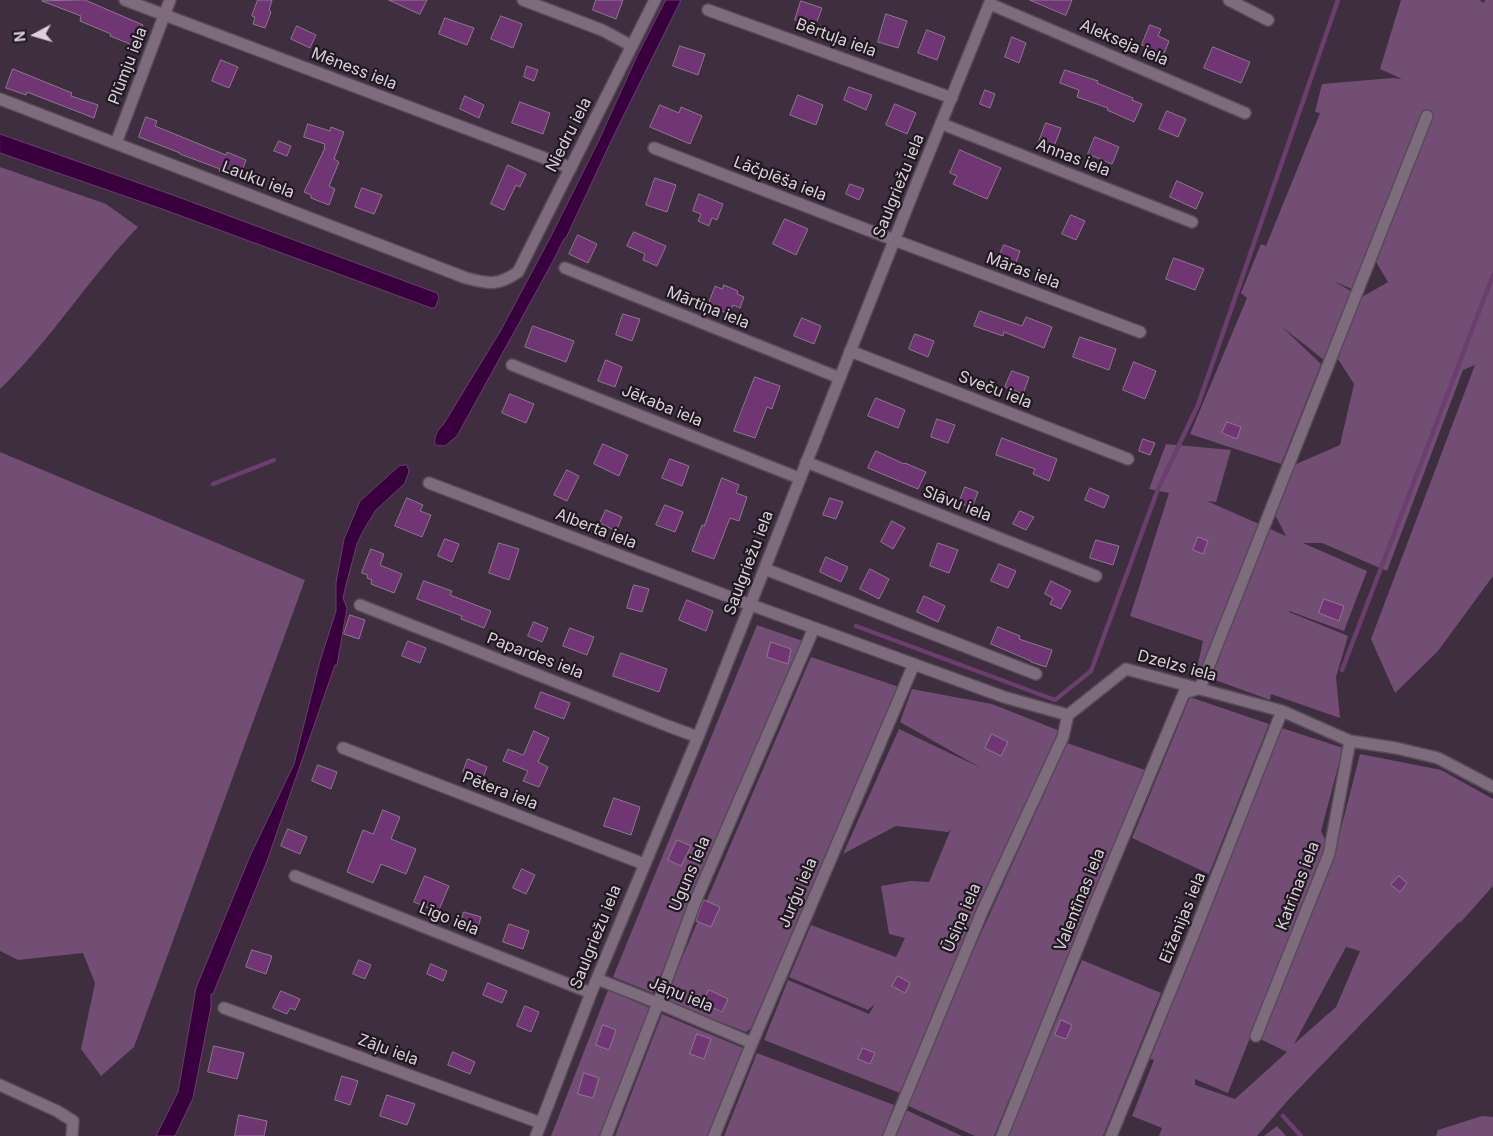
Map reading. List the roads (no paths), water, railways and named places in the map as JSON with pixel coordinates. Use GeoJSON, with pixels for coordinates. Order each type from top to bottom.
{"type":"FeatureCollection","features":[{"type":"Feature","properties":{"kind":"street","name":"Mēness iela"},"geometry":{"type":"LineString","coordinates":[[125,0],[571,168]]}},
{"type":"Feature","properties":{"kind":"street","name":"Plūmju iela"},"geometry":{"type":"LineString","coordinates":[[116,143],[170,0]]}},
{"type":"Feature","properties":{"kind":"street"},"geometry":{"type":"LineString","coordinates":[[523,0],[602,30],[632,46]]}},
{"type":"Feature","properties":{"kind":"street","name":"Niedru iela"},"geometry":{"type":"LineString","coordinates":[[506,280],[518,272],[654,0]]}},
{"type":"Feature","properties":{"kind":"street"},"geometry":{"type":"LineString","coordinates":[[1229,0],[1268,20]]}},
{"type":"Feature","properties":{"kind":"street","name":"Saulgriežu iela"},"geometry":{"type":"LineString","coordinates":[[536,1136],[591,993],[698,737],[799,478],[991,2]]}},
{"type":"Feature","properties":{"kind":"street","name":"Alekseja iela"},"geometry":{"type":"LineString","coordinates":[[991,2],[1245,113]]}},
{"type":"Feature","properties":{"kind":"street","name":"Bērtuļa iela"},"geometry":{"type":"LineString","coordinates":[[708,10],[952,98]]}},
{"type":"Feature","properties":{"kind":"street","name":"Lauku iela"},"geometry":{"type":"LineString","coordinates":[[0,99],[466,278],[487,284],[506,280]]}},
{"type":"Feature","properties":{"kind":"street"},"geometry":{"type":"LineString","coordinates":[[1200,688],[1427,116]]}},
{"type":"Feature","properties":{"kind":"street","name":"Annas iela"},"geometry":{"type":"LineString","coordinates":[[942,124],[1192,222]]}},
{"type":"Feature","properties":{"kind":"street","name":"Lāčplēša iela"},"geometry":{"type":"LineString","coordinates":[[654,148],[894,240]]}},
{"type":"Feature","properties":{"kind":"street","name":"Māras iela"},"geometry":{"type":"LineString","coordinates":[[894,240],[1140,332]]}},
{"type":"Feature","properties":{"kind":"street","name":"Mārtiņa iela"},"geometry":{"type":"LineString","coordinates":[[565,268],[840,378]]}},
{"type":"Feature","properties":{"kind":"street","name":"Sveču iela"},"geometry":{"type":"LineString","coordinates":[[850,351],[1128,458]]}},
{"type":"Feature","properties":{"kind":"street","name":"Jēkaba iela"},"geometry":{"type":"LineString","coordinates":[[512,365],[799,478]]}},
{"type":"Feature","properties":{"kind":"street","name":"Slāvu iela"},"geometry":{"type":"LineString","coordinates":[[806,462],[1096,576]]}},
{"type":"Feature","properties":{"kind":"street","name":"Alberta iela"},"geometry":{"type":"LineString","coordinates":[[429,483],[751,604]]}},
{"type":"Feature","properties":{"kind":"street"},"geometry":{"type":"LineString","coordinates":[[764,570],[1036,674]]}},
{"type":"Feature","properties":{"kind":"street"},"geometry":{"type":"LineString","coordinates":[[751,604],[1004,697],[1068,715]]}},
{"type":"Feature","properties":{"kind":"street","name":"Papardes iela"},"geometry":{"type":"LineString","coordinates":[[360,605],[698,737]]}},
{"type":"Feature","properties":{"kind":"street","name":"Uguns iela"},"geometry":{"type":"LineString","coordinates":[[606,1136],[695,902],[814,628]]}},
{"type":"Feature","properties":{"kind":"street","name":"Jurģu iela"},"geometry":{"type":"LineString","coordinates":[[714,1136],[752,1042],[914,664]]}},
{"type":"Feature","properties":{"kind":"street","name":"Dzelzs iela"},"geometry":{"type":"LineString","coordinates":[[1068,715],[1126,668],[1282,711],[1350,741],[1396,748],[1438,758],[1493,787]]}},
{"type":"Feature","properties":{"kind":"street","name":"Valentīnas iela"},"geometry":{"type":"LineString","coordinates":[[1002,1136],[1099,895],[1184,693],[1200,688]]}},
{"type":"Feature","properties":{"kind":"street","name":"Eiženijas iela"},"geometry":{"type":"LineString","coordinates":[[1111,1136],[1192,941],[1282,711]]}},
{"type":"Feature","properties":{"kind":"street","name":"Ūsiņa iela"},"geometry":{"type":"LineString","coordinates":[[889,1136],[982,912],[1062,737],[1068,715]]}},
{"type":"Feature","properties":{"kind":"street","name":"Katrīnas iela"},"geometry":{"type":"LineString","coordinates":[[1256,1036],[1329,854],[1350,741]]}},
{"type":"Feature","properties":{"kind":"street","name":"Pētera iela"},"geometry":{"type":"LineString","coordinates":[[344,748],[644,864]]}},
{"type":"Feature","properties":{"kind":"street","name":"Līgo iela"},"geometry":{"type":"LineString","coordinates":[[295,876],[591,993]]}},
{"type":"Feature","properties":{"kind":"street","name":"Jāņu iela"},"geometry":{"type":"LineString","coordinates":[[597,979],[752,1042]]}},
{"type":"Feature","properties":{"kind":"street","name":"Zāļu iela"},"geometry":{"type":"LineString","coordinates":[[224,1008],[541,1123]]}},
{"type":"Feature","properties":{"kind":"street"},"geometry":{"type":"LineString","coordinates":[[0,1085],[73,1121],[72,1136]]}},
{"type":"Feature","properties":{"kind":"waterway"},"geometry":{"type":"LineString","coordinates":[[856,626],[1055,700],[1091,671],[1158,489],[1198,405],[1338,0]]}},
{"type":"Feature","properties":{"kind":"waterway"},"geometry":{"type":"LineString","coordinates":[[1342,670],[1493,275]]}},
{"type":"Feature","properties":{"kind":"waterway"},"geometry":{"type":"LineString","coordinates":[[213,484],[274,460]]}},
{"type":"Feature","properties":{"kind":"waterway"},"geometry":{"type":"LineString","coordinates":[[1283,1116],[1301,1136]]}}]}
